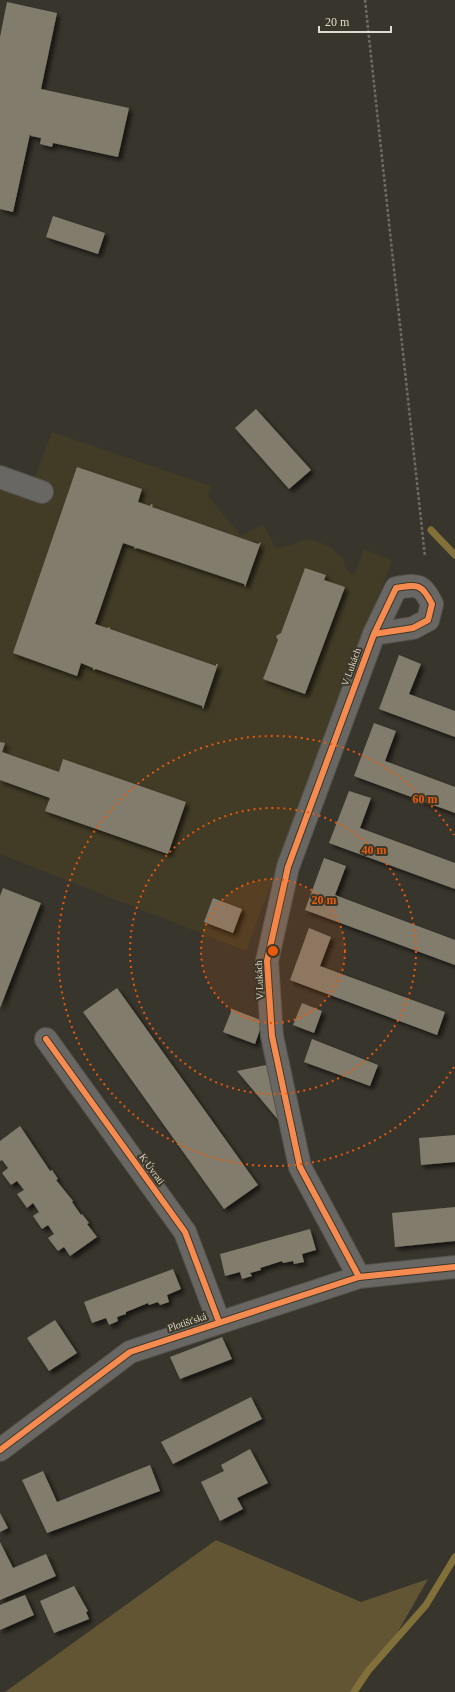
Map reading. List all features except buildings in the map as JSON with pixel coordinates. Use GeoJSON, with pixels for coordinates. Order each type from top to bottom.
{"type":"FeatureCollection","features":[{"type":"Feature","properties":{"kind":"street"},"geometry":{"type":"LineString","coordinates":[[0,477],[42,492]]}},
{"type":"Feature","properties":{"kind":"street","name":"V Lukách"},"geometry":{"type":"LineString","coordinates":[[359,1277],[300,1167],[272,1036],[267,961],[288,867],[374,634]]}},
{"type":"Feature","properties":{"kind":"street","name":"K Úvrati"},"geometry":{"type":"LineString","coordinates":[[46,1039],[185,1232],[219,1322]]}},
{"type":"Feature","properties":{"kind":"street","name":"Plotišťská"},"geometry":{"type":"LineString","coordinates":[[0,1450],[130,1352],[359,1277],[455,1267]]}},
{"type":"Feature","properties":{"kind":"path"},"geometry":{"type":"LineString","coordinates":[[365,0],[425,557]]}},
{"type":"Feature","properties":{"kind":"shaded area"},"geometry":{"type":"Polygon","coordinates":[[[52,432],[211,486],[208,496],[241,536],[263,524],[275,547],[280,548],[308,539],[321,543],[330,547],[343,558],[346,569],[354,575],[364,549],[392,560],[246,951],[0,854],[0,470],[33,482],[52,432]]]}},
{"type":"Feature","properties":{"kind":"shaded area"},"geometry":{"type":"Polygon","coordinates":[[[216,1540],[361,1602],[428,1579],[396,1635],[350,1692],[5,1692],[216,1540]]]}},
{"type":"Feature","properties":{"kind":"waterway"},"geometry":{"type":"LineString","coordinates":[[431,530],[455,555]]}},
{"type":"Feature","properties":{"kind":"waterway"},"geometry":{"type":"LineString","coordinates":[[354,1692],[368,1671],[426,1605],[455,1557]]}},
{"type":"Feature","properties":{"kind":"cycle path"},"geometry":{"type":"LineString","coordinates":[[359,1277],[300,1167],[272,1036],[267,961],[288,867],[374,634],[396,588],[414,586],[425,592],[432,604],[428,620],[413,628],[374,634]]}},
{"type":"Feature","properties":{"kind":"cycle path"},"geometry":{"type":"LineString","coordinates":[[46,1039],[185,1232],[219,1322]]}},
{"type":"Feature","properties":{"kind":"cycle path"},"geometry":{"type":"LineString","coordinates":[[0,1450],[130,1352],[359,1277],[455,1267]]}}]}
